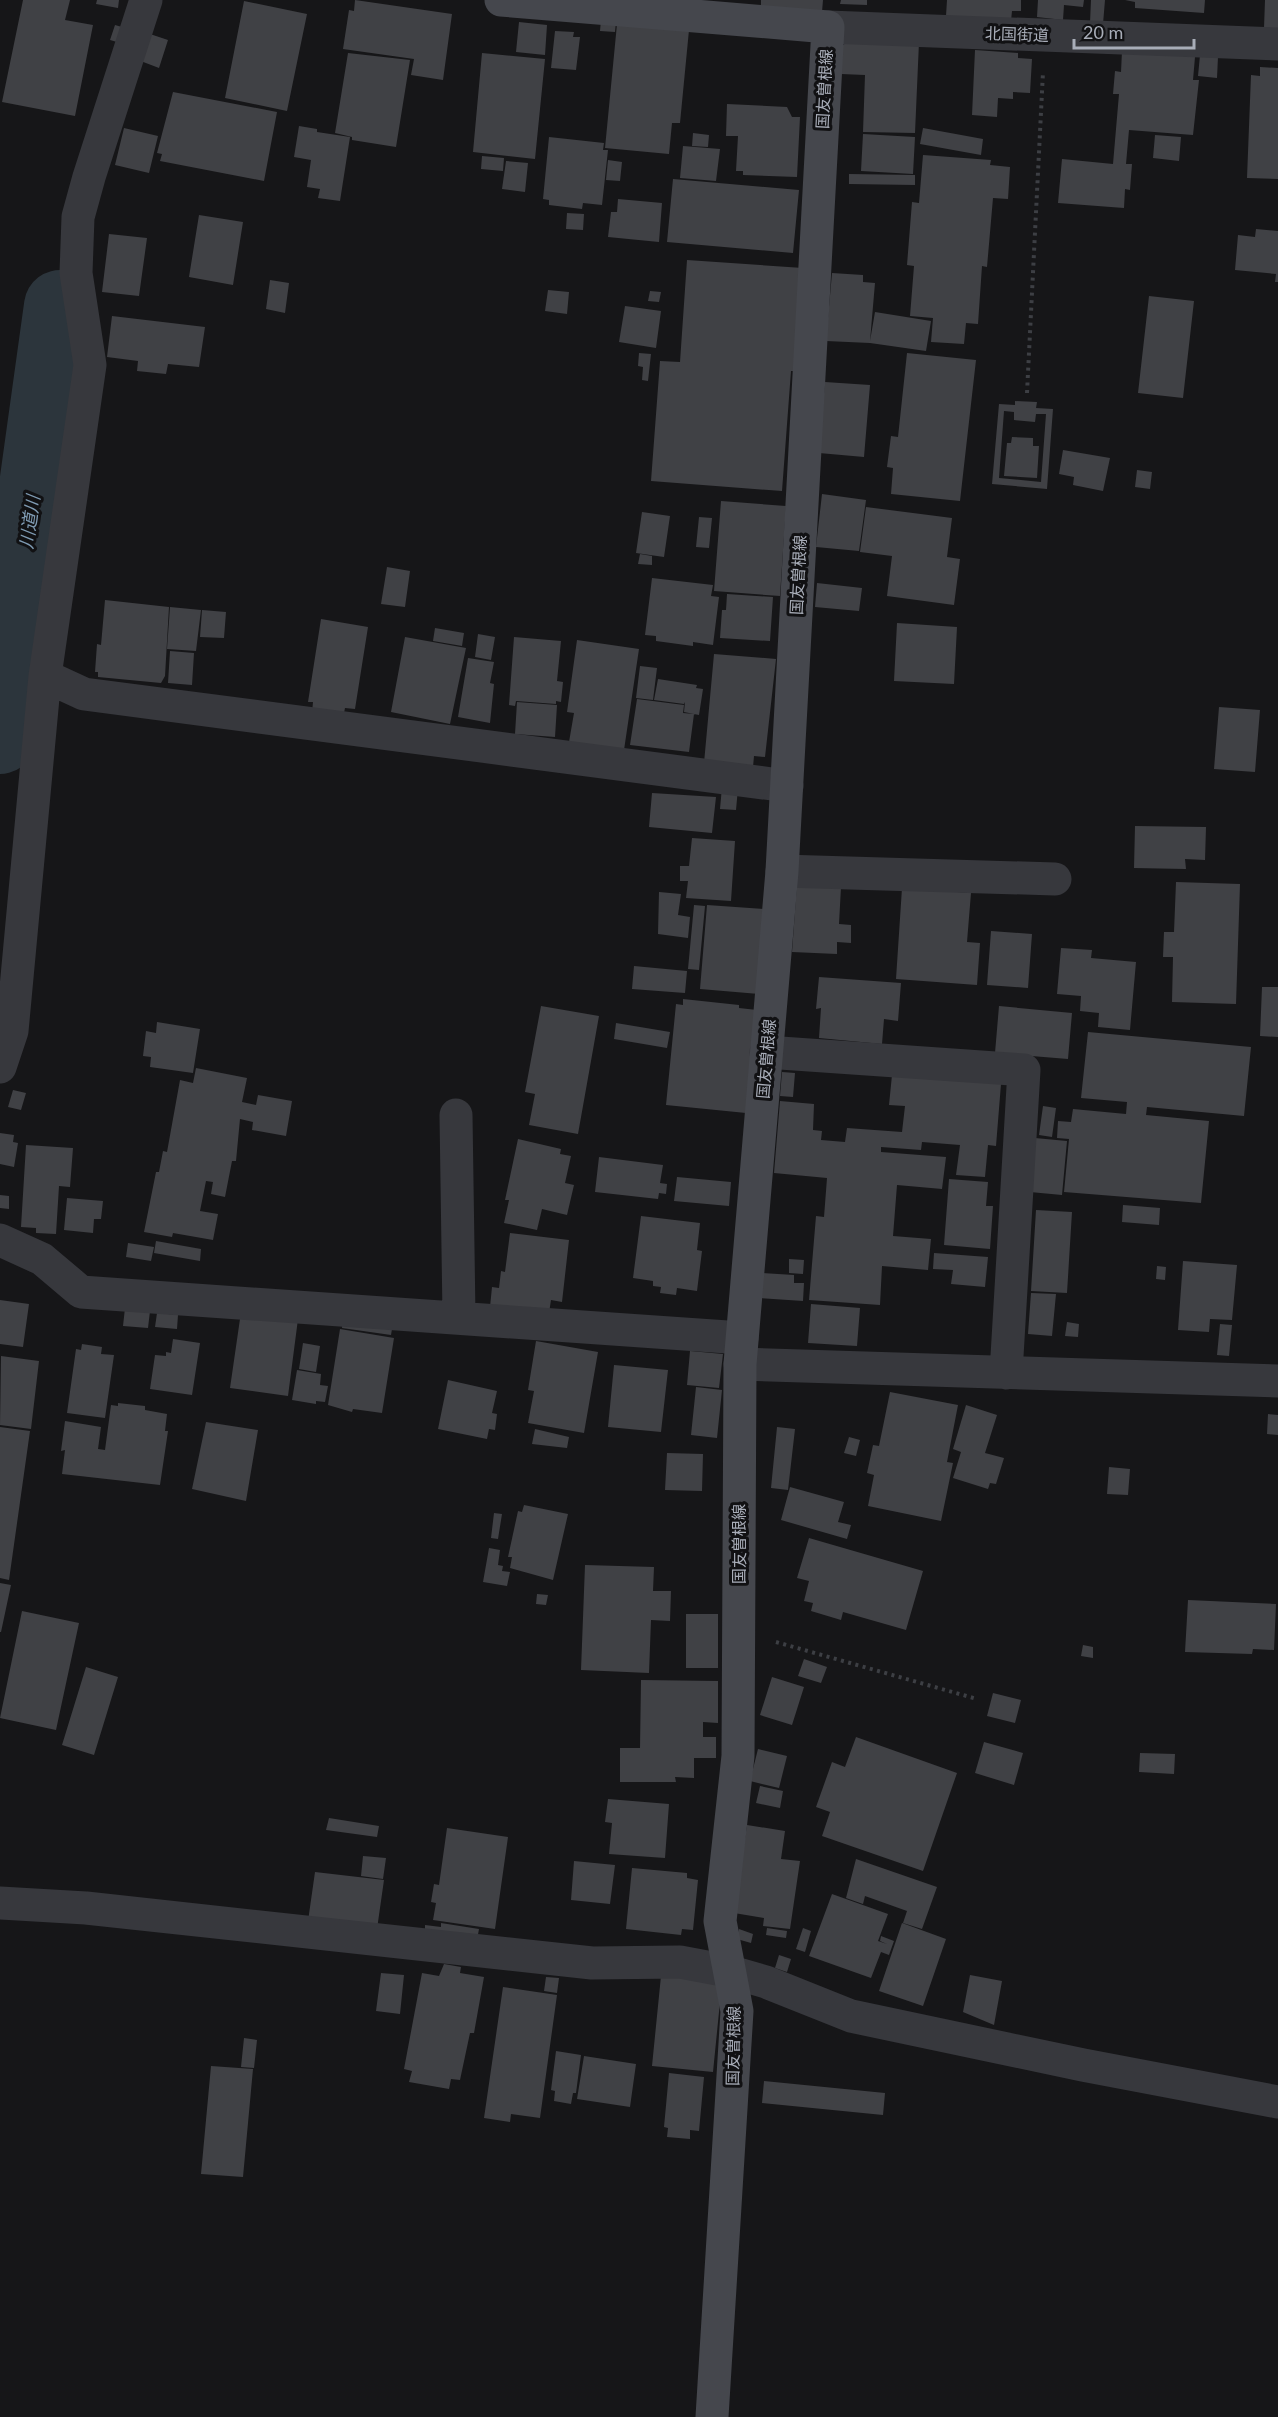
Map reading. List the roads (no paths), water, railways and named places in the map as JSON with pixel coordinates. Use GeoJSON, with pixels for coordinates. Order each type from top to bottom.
{"type":"FeatureCollection","features":[{"type":"Feature","properties":{"kind":"main road","name":"国友曽根線"},"geometry":{"type":"LineString","coordinates":[[501,0],[828,27],[782,871],[741,1351],[738,1756],[720,1921],[737,2011],[712,2417]]}},
{"type":"Feature","properties":{"kind":"street"},"geometry":{"type":"LineString","coordinates":[[0,1067],[13,1021],[45,676],[90,365],[76,273],[78,217],[146,0]]}},
{"type":"Feature","properties":{"kind":"street","name":"北国街道"},"geometry":{"type":"LineString","coordinates":[[828,27],[1278,44]]}},
{"type":"Feature","properties":{"kind":"street"},"geometry":{"type":"LineString","coordinates":[[45,676],[84,694],[787,786]]}},
{"type":"Feature","properties":{"kind":"street"},"geometry":{"type":"LineString","coordinates":[[782,871],[1055,879]]}},
{"type":"Feature","properties":{"kind":"street"},"geometry":{"type":"LineString","coordinates":[[766,1052],[1024,1070],[1006,1372]]}},
{"type":"Feature","properties":{"kind":"street"},"geometry":{"type":"LineString","coordinates":[[456,1115],[459,1316]]}},
{"type":"Feature","properties":{"kind":"street"},"geometry":{"type":"LineString","coordinates":[[0,1240],[42,1259],[81,1292],[459,1316],[741,1351],[1006,1372],[1278,1381]]}},
{"type":"Feature","properties":{"kind":"street"},"geometry":{"type":"LineString","coordinates":[[0,1903],[86,1908],[592,1963],[680,1962],[728,1971],[766,1982],[851,2016],[1278,2103]]}},
{"type":"Feature","properties":{"kind":"waterway","name":"川道川"},"geometry":{"type":"LineString","coordinates":[[0,738],[60,306]]}}]}
